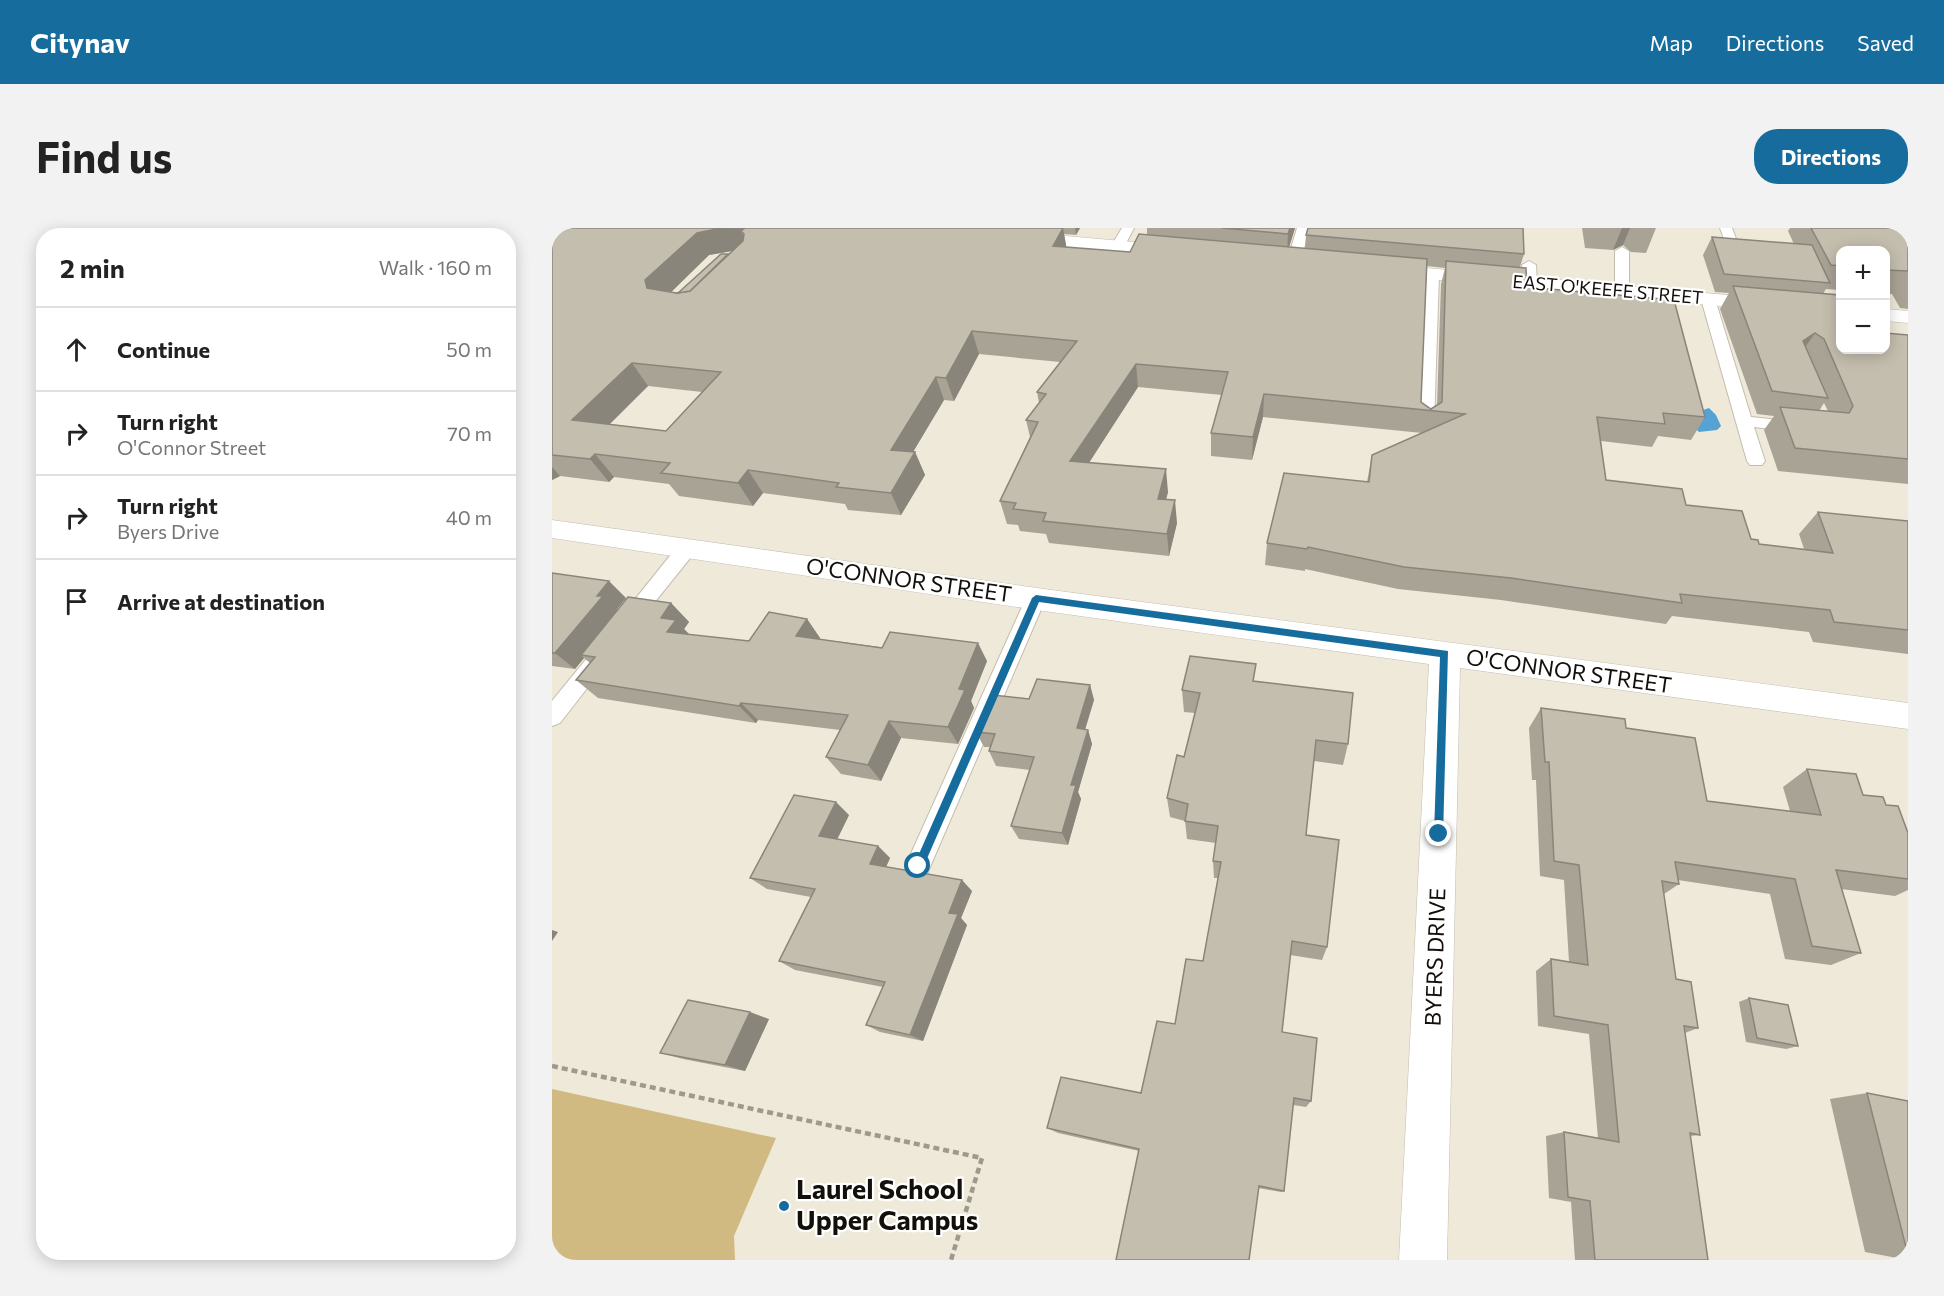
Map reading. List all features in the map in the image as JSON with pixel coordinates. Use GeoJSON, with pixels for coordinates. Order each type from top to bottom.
{"type":"FeatureCollection","features":[{"type":"Feature","properties":{"kind":"street"},"geometry":{"type":"LineString","coordinates":[[1006,237],[1200,254]]}},
{"type":"Feature","properties":{"kind":"street"},"geometry":{"type":"LineString","coordinates":[[1270,260],[1317,264]]}},
{"type":"Feature","properties":{"kind":"street","name":"EAST O'KEEFE STREET"},"geometry":{"type":"LineString","coordinates":[[1363,268],[1432,274],[1529,274],[1622,291],[1836,311]]}},
{"type":"Feature","properties":{"kind":"street"},"geometry":{"type":"LineString","coordinates":[[1890,315],[1908,317]]}},
{"type":"Feature","properties":{"kind":"street","name":"O'CONNOR STREET"},"geometry":{"type":"LineString","coordinates":[[552,529],[1036,598],[1908,716]]}},
{"type":"Feature","properties":{"kind":"street","name":"BYERS DRIVE"},"geometry":{"type":"LineString","coordinates":[[1423,1260],[1445,654]]}},
{"type":"Feature","properties":{"kind":"lane"},"geometry":{"type":"LineString","coordinates":[[1118,246],[1128,228]]}},
{"type":"Feature","properties":{"kind":"lane"},"geometry":{"type":"LineString","coordinates":[[1294,262],[1303,228]]}},
{"type":"Feature","properties":{"kind":"lane"},"geometry":{"type":"LineString","coordinates":[[1725,228],[1732,244]]}},
{"type":"Feature","properties":{"kind":"lane"},"geometry":{"type":"LineString","coordinates":[[1622,251],[1622,291]]}},
{"type":"Feature","properties":{"kind":"lane"},"geometry":{"type":"LineString","coordinates":[[1426,425],[1432,274]]}},
{"type":"Feature","properties":{"kind":"lane"},"geometry":{"type":"LineString","coordinates":[[1708,299],[1756,461]]}},
{"type":"Feature","properties":{"kind":"lane"},"geometry":{"type":"LineString","coordinates":[[1744,421],[1814,428]]}},
{"type":"Feature","properties":{"kind":"lane"},"geometry":{"type":"LineString","coordinates":[[552,717],[688,547]]}},
{"type":"Feature","properties":{"kind":"lane"},"geometry":{"type":"LineString","coordinates":[[918,866],[1036,598]]}},
{"type":"Feature","properties":{"kind":"path"},"geometry":{"type":"LineString","coordinates":[[552,1066],[982,1158],[951,1260]]}},
{"type":"Feature","properties":{"kind":"shaded area"},"geometry":{"type":"Polygon","coordinates":[[[552,1089],[776,1138],[734,1236],[735,1260],[552,1260],[552,1089]]]}},
{"type":"Feature","properties":{"kind":"water"},"geometry":{"type":"Polygon","coordinates":[[[1709,408],[1716,415],[1721,426],[1717,430],[1699,432],[1694,427],[1703,410],[1709,408]]]}},
{"type":"Feature","properties":{"kind":"building"},"geometry":{"type":"Polygon","coordinates":[[[552,228],[721,228],[697,233],[645,280],[647,288],[676,293],[690,291],[743,241],[744,234],[741,231],[745,228],[1063,228],[1053,246],[1130,252],[1139,234],[1427,259],[1421,402],[1431,409],[1442,402],[1446,261],[1526,268],[1527,287],[1674,300],[1705,417],[1663,413],[1665,424],[1597,417],[1606,480],[1682,489],[1686,505],[1742,511],[1751,539],[1758,540],[1759,544],[1833,553],[1818,512],[1908,521],[1908,630],[1834,622],[1830,610],[1680,594],[1682,603],[1511,578],[1404,567],[1308,547],[1307,549],[1267,543],[1284,473],[1369,482],[1372,455],[1465,414],[1264,394],[1253,437],[1211,433],[1228,372],[1136,364],[1070,461],[1166,469],[1158,499],[1175,500],[1167,534],[1043,521],[1046,513],[1013,509],[1016,503],[1000,501],[1038,422],[1026,420],[1046,394],[1037,392],[1077,341],[972,331],[946,378],[936,377],[891,450],[915,452],[891,493],[836,487],[839,483],[748,470],[738,483],[661,473],[670,463],[595,454],[590,459],[552,455],[552,228]],[[632,363],[572,420],[666,431],[721,372],[632,363]]]}},
{"type":"Feature","properties":{"kind":"building"},"geometry":{"type":"Polygon","coordinates":[[[1222,228],[1290,228],[1288,234],[1222,228]]]}},
{"type":"Feature","properties":{"kind":"building"},"geometry":{"type":"Polygon","coordinates":[[[1308,228],[1523,228],[1524,254],[1306,235],[1308,228]]]}},
{"type":"Feature","properties":{"kind":"building"},"geometry":{"type":"Polygon","coordinates":[[[1811,228],[1908,228],[1908,271],[1890,270],[1890,246],[1836,246],[1836,266],[1831,265],[1811,228]]]}},
{"type":"Feature","properties":{"kind":"building"},"geometry":{"type":"Polygon","coordinates":[[[1712,237],[1812,245],[1830,283],[1724,274],[1712,237]]]}},
{"type":"Feature","properties":{"kind":"building"},"geometry":{"type":"Polygon","coordinates":[[[721,254],[728,254],[690,291],[678,293],[721,254]]]}},
{"type":"Feature","properties":{"kind":"building"},"geometry":{"type":"Polygon","coordinates":[[[1733,286],[1836,295],[1836,354],[1890,354],[1890,333],[1908,335],[1908,459],[1795,448],[1780,407],[1849,413],[1853,406],[1824,339],[1815,333],[1803,341],[1828,398],[1772,391],[1733,286]]]}},
{"type":"Feature","properties":{"kind":"building"},"geometry":{"type":"Polygon","coordinates":[[[552,573],[609,581],[597,596],[603,596],[555,653],[552,653],[552,573]]]}},
{"type":"Feature","properties":{"kind":"building"},"geometry":{"type":"Polygon","coordinates":[[[628,597],[671,603],[661,618],[676,620],[667,632],[749,641],[769,612],[807,619],[796,636],[882,648],[890,632],[978,643],[959,689],[965,690],[948,727],[889,721],[868,765],[826,757],[848,715],[741,703],[739,706],[576,680],[595,657],[581,655],[628,597]]]}},
{"type":"Feature","properties":{"kind":"building"},"geometry":{"type":"Polygon","coordinates":[[[1190,656],[1256,664],[1253,681],[1353,693],[1348,744],[1316,740],[1306,835],[1339,840],[1327,947],[1292,941],[1282,1032],[1317,1038],[1311,1101],[1294,1098],[1284,1191],[1259,1186],[1249,1260],[1116,1260],[1139,1149],[1047,1128],[1061,1077],[1141,1093],[1157,1021],[1175,1024],[1186,959],[1203,961],[1221,862],[1213,861],[1218,826],[1185,821],[1188,804],[1167,798],[1177,755],[1184,757],[1200,693],[1182,690],[1190,656]]]}},
{"type":"Feature","properties":{"kind":"building"},"geometry":{"type":"Polygon","coordinates":[[[1037,679],[1090,685],[1077,728],[1088,730],[1071,785],[1076,785],[1062,833],[1011,826],[1034,757],[989,751],[995,734],[976,732],[993,695],[1029,699],[1037,679]]]}},
{"type":"Feature","properties":{"kind":"building"},"geometry":{"type":"Polygon","coordinates":[[[1541,708],[1625,719],[1626,728],[1695,738],[1707,801],[1821,815],[1807,769],[1856,774],[1863,795],[1883,797],[1886,805],[1898,806],[1908,833],[1908,879],[1836,870],[1861,953],[1812,946],[1795,879],[1675,862],[1679,884],[1662,881],[1676,979],[1691,982],[1698,1028],[1684,1026],[1700,1135],[1690,1133],[1708,1260],[1595,1260],[1590,1201],[1568,1197],[1564,1132],[1619,1142],[1608,1025],[1554,1016],[1551,959],[1588,965],[1579,865],[1554,861],[1549,762],[1545,762],[1541,708]]]}},
{"type":"Feature","properties":{"kind":"building"},"geometry":{"type":"Polygon","coordinates":[[[794,795],[836,802],[819,836],[878,846],[870,864],[962,880],[949,913],[958,914],[910,1035],[866,1025],[885,982],[779,961],[815,889],[750,878],[794,795]]]}},
{"type":"Feature","properties":{"kind":"building"},"geometry":{"type":"Polygon","coordinates":[[[1749,998],[1788,1005],[1798,1046],[1757,1038],[1749,998]]]}},
{"type":"Feature","properties":{"kind":"building"},"geometry":{"type":"Polygon","coordinates":[[[688,1000],[750,1012],[725,1065],[660,1053],[688,1000]]]}},
{"type":"Feature","properties":{"kind":"building"},"geometry":{"type":"Polygon","coordinates":[[[1867,1093],[1908,1101],[1908,1255],[1867,1093]]]}},
{"type":"Feature","properties":{"kind":"place","name":"Laurel School Upper Campus"},"geometry":{"type":"Point","coordinates":[784,1206]}},
{"type":"Feature","properties":{"kind":"route"},"geometry":{"type":"LineString","coordinates":[[918,866],[1036,598],[1445,654],[1439,834]]}}]}
